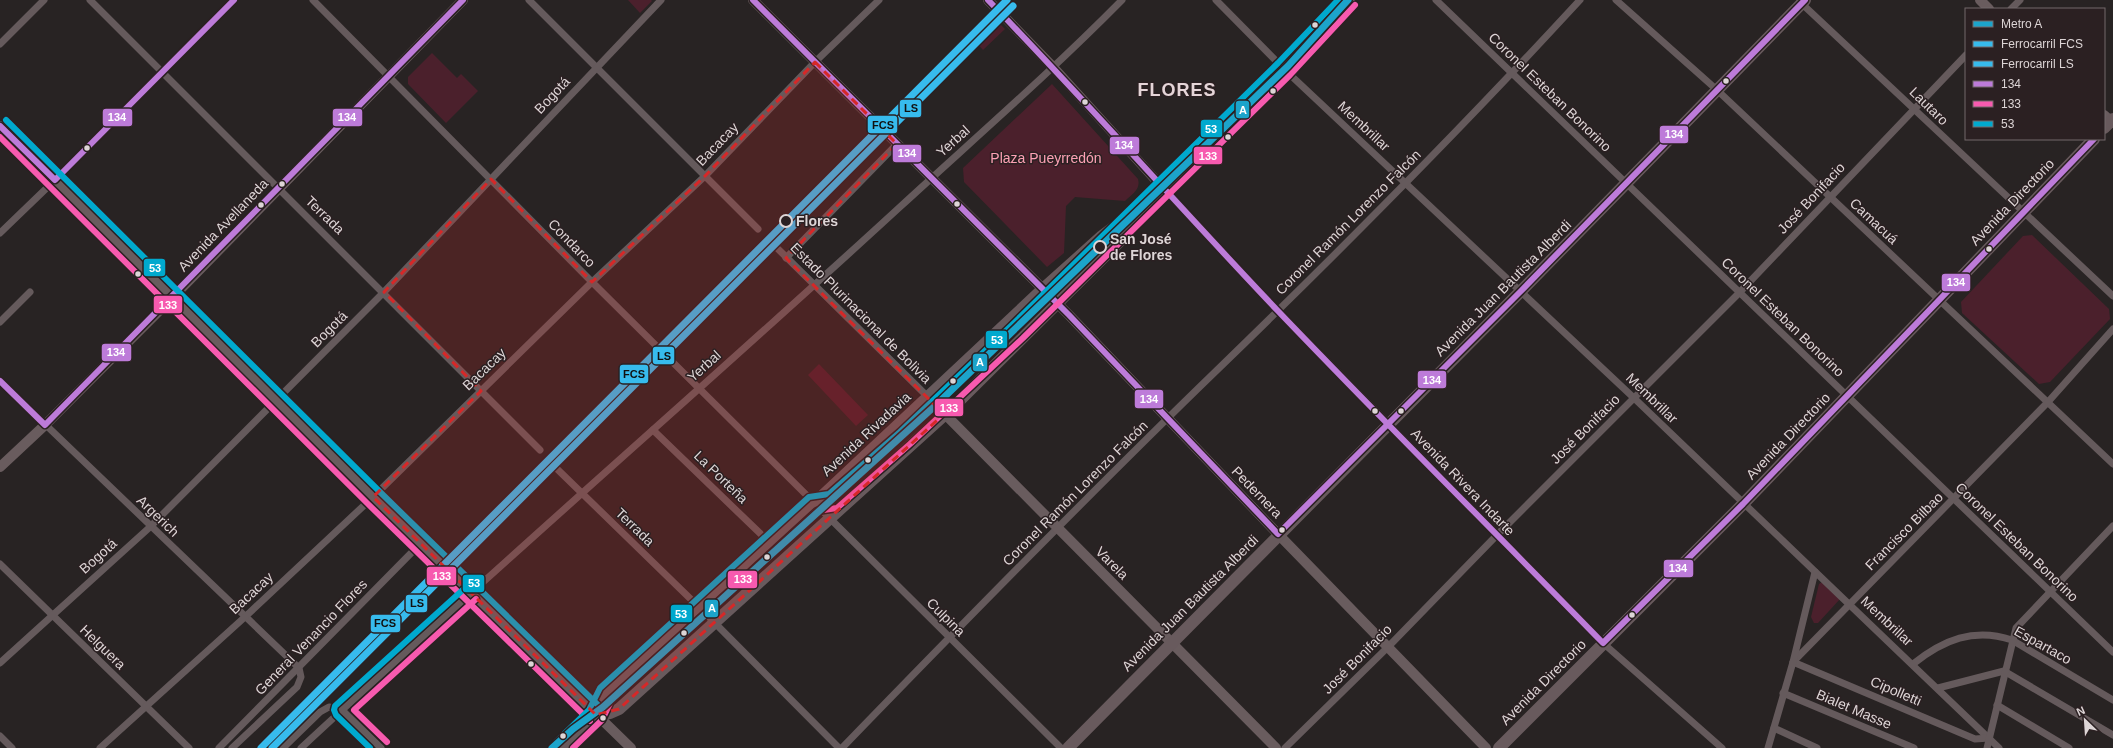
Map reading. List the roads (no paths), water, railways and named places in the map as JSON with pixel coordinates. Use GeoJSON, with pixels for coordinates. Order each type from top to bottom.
{"type":"FeatureCollection","features":[{"type":"Feature","properties":{"kind":"main road","name":"Avenida Rivadavia"},"geometry":{"type":"LineString","coordinates":[[561,748],[596,715],[605,694],[771,544],[1043,289],[1106,232],[1149,202],[1284,69],[1349,0]]}},
{"type":"Feature","properties":{"kind":"main road","name":"Avenida Juan Bautista Alberdi"},"geometry":{"type":"LineString","coordinates":[[1068,748],[1278,534],[1520,292],[1717,90],[1801,1]]}},
{"type":"Feature","properties":{"kind":"main road","name":"Avenida Directorio"},"geometry":{"type":"LineString","coordinates":[[1499,748],[1744,504],[2093,140]]}},
{"type":"Feature","properties":{"kind":"main road","name":"Avenida Rivadavia"},"geometry":{"type":"LineString","coordinates":[[596,715],[610,713],[619,709],[944,414],[1127,234],[1149,202]]}},
{"type":"Feature","properties":{"kind":"street"},"geometry":{"type":"LineString","coordinates":[[0,44],[44,0]]}},
{"type":"Feature","properties":{"kind":"street","name":"Terrada"},"geometry":{"type":"LineString","coordinates":[[90,0],[384,292],[540,450]]}},
{"type":"Feature","properties":{"kind":"street"},"geometry":{"type":"LineString","coordinates":[[0,233],[163,73],[234,0]]}},
{"type":"Feature","properties":{"kind":"street","name":"Condarco"},"geometry":{"type":"LineString","coordinates":[[313,0],[492,179],[592,282],[814,503]]}},
{"type":"Feature","properties":{"kind":"street","name":"Avenida Avellaneda"},"geometry":{"type":"LineString","coordinates":[[0,466],[45,425],[173,297],[463,0]]}},
{"type":"Feature","properties":{"kind":"street"},"geometry":{"type":"LineString","coordinates":[[529,0],[758,229]]}},
{"type":"Feature","properties":{"kind":"street","name":"Bogotá"},"geometry":{"type":"LineString","coordinates":[[0,663],[150,527],[384,292],[661,0]]}},
{"type":"Feature","properties":{"kind":"street","name":"Pedernera"},"geometry":{"type":"LineString","coordinates":[[753,0],[1057,303],[1167,419],[1389,646],[1486,748]]}},
{"type":"Feature","properties":{"kind":"street","name":"Bacacay"},"geometry":{"type":"LineString","coordinates":[[100,748],[246,616],[373,496],[592,282],[705,176],[815,62],[878,0]]}},
{"type":"Feature","properties":{"kind":"street"},"geometry":{"type":"LineString","coordinates":[[988,0],[1053,67],[1163,188]]}},
{"type":"Feature","properties":{"kind":"street","name":"Yerbal"},"geometry":{"type":"LineString","coordinates":[[301,748],[581,493],[814,286],[1053,67],[1122,0]]}},
{"type":"Feature","properties":{"kind":"street","name":"Membrillar"},"geometry":{"type":"LineString","coordinates":[[1216,0],[1284,69],[1406,182],[1913,664],[1999,748]]}},
{"type":"Feature","properties":{"kind":"street","name":"Coronel Esteban Bonorino"},"geometry":{"type":"LineString","coordinates":[[1436,0],[1513,73],[1625,184],[2113,652]]}},
{"type":"Feature","properties":{"kind":"street","name":"Coronel Ramón Lorenzo Falcón"},"geometry":{"type":"LineString","coordinates":[[842,748],[1167,419],[1278,311],[1406,182],[1513,73],[1580,0]]}},
{"type":"Feature","properties":{"kind":"street","name":"Camacuá"},"geometry":{"type":"LineString","coordinates":[[1616,0],[1717,90],[2113,464]]}},
{"type":"Feature","properties":{"kind":"street"},"geometry":{"type":"LineString","coordinates":[[1980,0],[1989,8]]}},
{"type":"Feature","properties":{"kind":"street"},"geometry":{"type":"LineString","coordinates":[[2012,8],[2020,0]]}},
{"type":"Feature","properties":{"kind":"street","name":"Lautaro"},"geometry":{"type":"LineString","coordinates":[[1801,1],[2023,213],[2113,296]]}},
{"type":"Feature","properties":{"kind":"street","name":"José Bonifacio"},"geometry":{"type":"LineString","coordinates":[[1285,748],[1389,646],[1496,536],[1740,293],[1965,56]]}},
{"type":"Feature","properties":{"kind":"street"},"geometry":{"type":"LineString","coordinates":[[0,126],[471,593],[630,748]]}},
{"type":"Feature","properties":{"kind":"street"},"geometry":{"type":"LineString","coordinates":[[786,258],[897,144]]}},
{"type":"Feature","properties":{"kind":"street","name":"Avenida Rivera Indarte"},"geometry":{"type":"LineString","coordinates":[[1163,188],[1278,311],[1496,536],[1603,643],[1722,748]]}},
{"type":"Feature","properties":{"kind":"street","name":"Estado Plurinacional de Bolivia"},"geometry":{"type":"LineString","coordinates":[[776,247],[928,397]]}},
{"type":"Feature","properties":{"kind":"street"},"geometry":{"type":"LineString","coordinates":[[0,322],[30,292]]}},
{"type":"Feature","properties":{"kind":"street","name":"Francisco Bilbao"},"geometry":{"type":"LineString","coordinates":[[1793,662],[2048,402],[2113,329]]}},
{"type":"Feature","properties":{"kind":"street","name":"Argerich"},"geometry":{"type":"LineString","coordinates":[[0,381],[150,527],[246,616],[299,668]]}},
{"type":"Feature","properties":{"kind":"street","name":"Varela"},"geometry":{"type":"LineString","coordinates":[[928,397],[1276,748]]}},
{"type":"Feature","properties":{"kind":"street","name":"La Porteña"},"geometry":{"type":"LineString","coordinates":[[653,430],[771,544]]}},
{"type":"Feature","properties":{"kind":"street","name":"Terrada"},"geometry":{"type":"LineString","coordinates":[[553,465],[700,608],[839,748]]}},
{"type":"Feature","properties":{"kind":"street","name":"Culpina"},"geometry":{"type":"LineString","coordinates":[[814,503],[1061,748]]}},
{"type":"Feature","properties":{"kind":"street"},"geometry":{"type":"LineString","coordinates":[[1987,748],[2004,671],[2016,628],[2113,526]]}},
{"type":"Feature","properties":{"kind":"street","name":"General Venancio Flores"},"geometry":{"type":"LineString","coordinates":[[219,748],[421,543]]}},
{"type":"Feature","properties":{"kind":"street","name":"Helguera"},"geometry":{"type":"LineString","coordinates":[[0,564],[145,707],[189,748]]}},
{"type":"Feature","properties":{"kind":"street","name":"Francisco Bilbao"},"geometry":{"type":"LineString","coordinates":[[1768,748],[1793,662],[1815,572]]}},
{"type":"Feature","properties":{"kind":"street","name":"Espartaco"},"geometry":{"type":"LineString","coordinates":[[1913,664],[1929,651],[1961,638],[1981,634],[1997,635],[2012,640],[2113,700]]}},
{"type":"Feature","properties":{"kind":"street","name":"Cipolletti"},"geometry":{"type":"LineString","coordinates":[[1793,662],[1975,739],[1989,738]]}},
{"type":"Feature","properties":{"kind":"street"},"geometry":{"type":"LineString","coordinates":[[232,748],[298,687],[301,677],[299,668]]}},
{"type":"Feature","properties":{"kind":"street"},"geometry":{"type":"LineString","coordinates":[[1938,688],[2004,671],[2113,735]]}},
{"type":"Feature","properties":{"kind":"street","name":"Bialet Masse"},"geometry":{"type":"LineString","coordinates":[[1783,693],[1914,748]]}},
{"type":"Feature","properties":{"kind":"street"},"geometry":{"type":"LineString","coordinates":[[1996,705],[2069,748]]}},
{"type":"Feature","properties":{"kind":"street"},"geometry":{"type":"LineString","coordinates":[[283,748],[320,712],[329,707],[342,710],[381,748]]}},
{"type":"Feature","properties":{"kind":"street"},"geometry":{"type":"LineString","coordinates":[[1774,728],[1817,748]]}},
{"type":"Feature","properties":{"kind":"street"},"geometry":{"type":"LineString","coordinates":[[0,736],[12,748]]}},
{"type":"Feature","properties":{"kind":"metro line","name":"A"},"geometry":{"type":"LineString","coordinates":[[552,748],[573,729],[603,707],[936,405],[1288,66],[1348,0]]}},
{"type":"Feature","properties":{"kind":"rail line","name":"FCS"},"geometry":{"type":"LineString","coordinates":[[261,748],[1007,0]]}},
{"type":"Feature","properties":{"kind":"rail line","name":"LS"},"geometry":{"type":"LineString","coordinates":[[272,748],[1013,6]]}},
{"type":"Feature","properties":{"kind":"place","name":"Flores"},"geometry":{"type":"Point","coordinates":[786,221]}},
{"type":"Feature","properties":{"kind":"place","name":"San José de Flores"},"geometry":{"type":"Point","coordinates":[1100,247]}},
{"type":"Feature","properties":{"kind":"district","name":"FLORES"},"geometry":{"type":"Point","coordinates":[1177,90]}},
{"type":"Feature","properties":{"kind":"park label","name":"Plaza Pueyrredón"},"geometry":{"type":"Point","coordinates":[1046,158]}}]}
